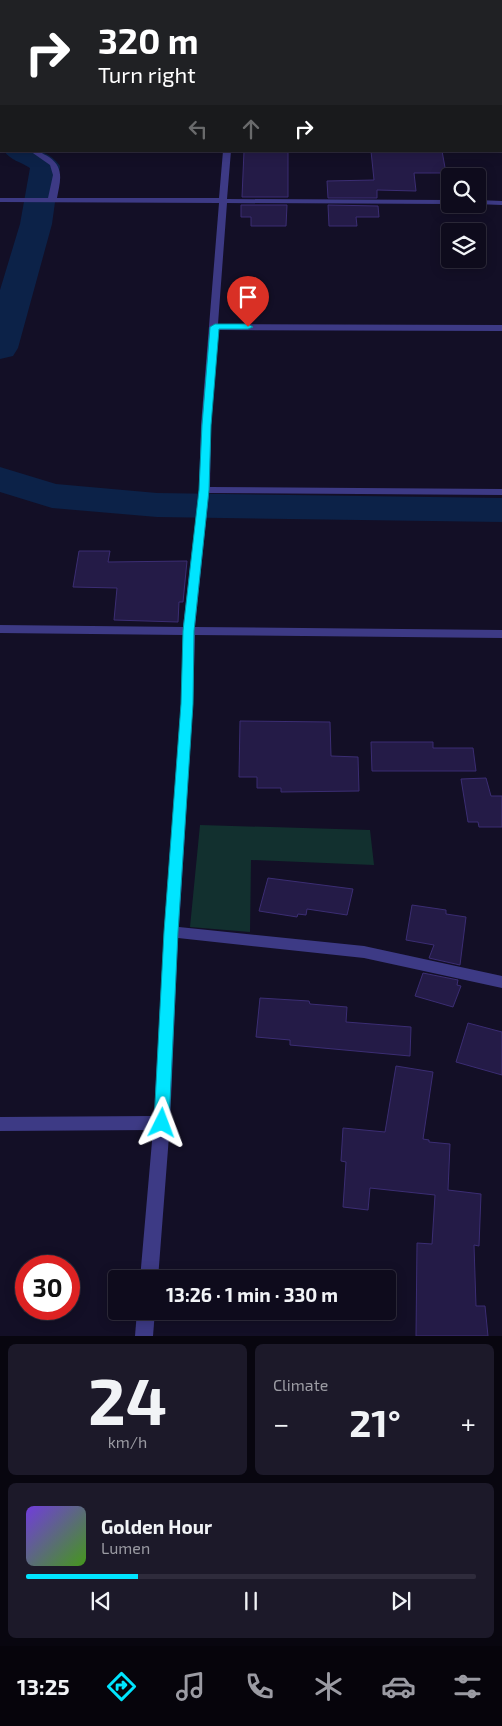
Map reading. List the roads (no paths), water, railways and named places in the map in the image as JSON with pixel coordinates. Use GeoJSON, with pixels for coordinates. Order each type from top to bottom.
{"type":"FeatureCollection","features":[{"type":"Feature","properties":{"kind":"street"},"geometry":{"type":"LineString","coordinates":[[36,152],[54,164],[57,175],[52,200]]}},
{"type":"Feature","properties":{"kind":"street"},"geometry":{"type":"LineString","coordinates":[[150,1270],[162,1123],[171,932],[187,704],[189,631],[203,493],[220,225],[227,152]]}},
{"type":"Feature","properties":{"kind":"street"},"geometry":{"type":"LineString","coordinates":[[0,200],[441,202]]}},
{"type":"Feature","properties":{"kind":"street"},"geometry":{"type":"LineString","coordinates":[[486,202],[502,203]]}},
{"type":"Feature","properties":{"kind":"street"},"geometry":{"type":"LineString","coordinates":[[215,327],[502,328]]}},
{"type":"Feature","properties":{"kind":"street"},"geometry":{"type":"LineString","coordinates":[[203,493],[502,492]]}},
{"type":"Feature","properties":{"kind":"street"},"geometry":{"type":"LineString","coordinates":[[0,629],[502,634]]}},
{"type":"Feature","properties":{"kind":"street"},"geometry":{"type":"LineString","coordinates":[[171,932],[364,952],[502,982]]}},
{"type":"Feature","properties":{"kind":"street"},"geometry":{"type":"LineString","coordinates":[[0,1124],[162,1123]]}},
{"type":"Feature","properties":{"kind":"street"},"geometry":{"type":"LineString","coordinates":[[144,1336],[145,1320]]}},
{"type":"Feature","properties":{"kind":"waterway"},"geometry":{"type":"LineString","coordinates":[[0,348],[36,224],[45,166],[31,155],[21,152]]}},
{"type":"Feature","properties":{"kind":"waterway"},"geometry":{"type":"LineString","coordinates":[[0,479],[52,496],[157,505],[502,510]]}}]}
